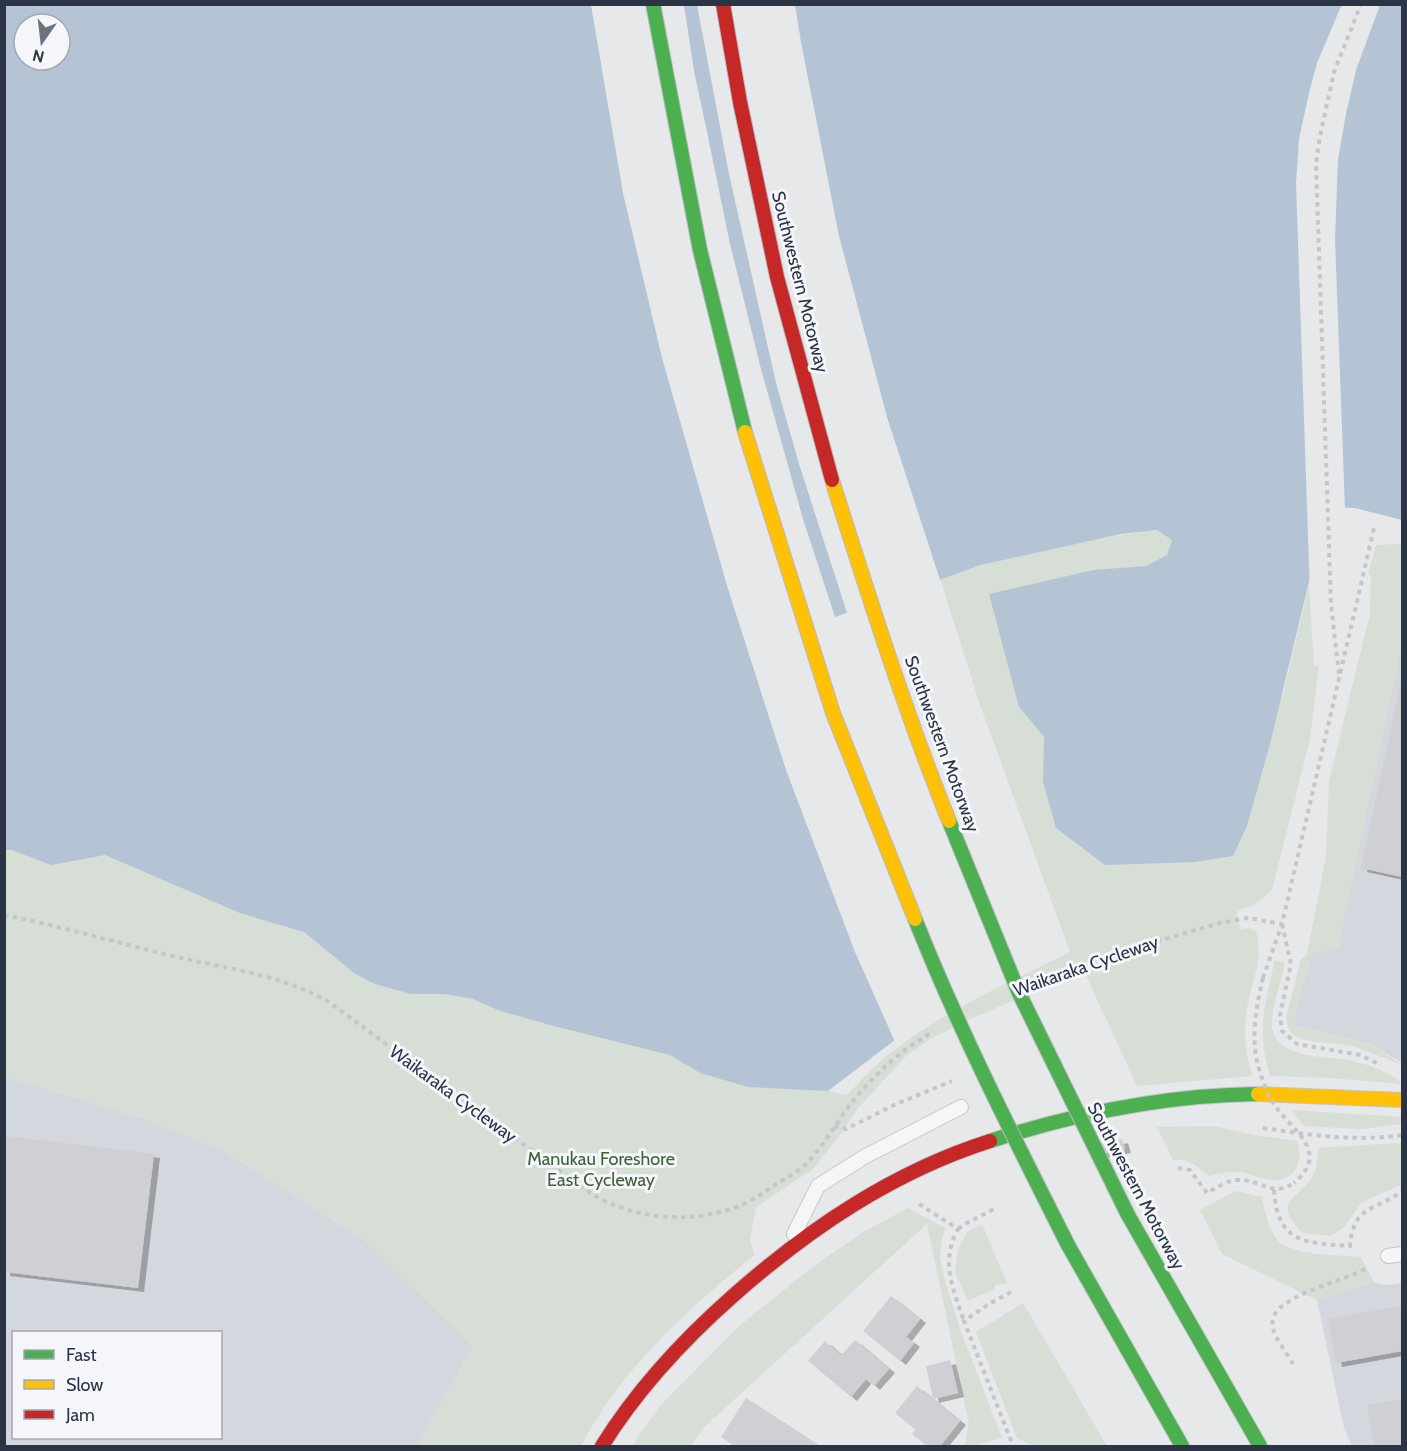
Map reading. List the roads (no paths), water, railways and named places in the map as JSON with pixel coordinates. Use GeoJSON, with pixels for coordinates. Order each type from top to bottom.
{"type":"FeatureCollection","features":[{"type":"Feature","properties":{"kind":"main road"},"geometry":{"type":"LineString","coordinates":[[653,4],[700,250],[742,421],[833,713],[935,970],[1006,1123],[1068,1245],[1182,1446]]}},
{"type":"Feature","properties":{"kind":"main road","name":"Southwestern Motorway"},"geometry":{"type":"LineString","coordinates":[[723,4],[740,102],[777,277],[830,473],[869,597],[929,771],[1020,993],[1097,1155],[1128,1215],[1260,1446]]}},
{"type":"Feature","properties":{"kind":"main road"},"geometry":{"type":"LineString","coordinates":[[602,1446],[628,1404],[666,1360],[704,1321],[786,1250],[852,1204],[944,1158],[1045,1124],[1104,1109],[1221,1095],[1273,1093],[1402,1100]]}},
{"type":"Feature","properties":{"kind":"main road"},"geometry":{"type":"LineString","coordinates":[[1113,1326],[1153,1425]]}},
{"type":"Feature","properties":{"kind":"lane"},"geometry":{"type":"LineString","coordinates":[[786,1250],[818,1186],[864,1157],[961,1107]]}},
{"type":"Feature","properties":{"kind":"lane"},"geometry":{"type":"LineString","coordinates":[[1388,1256],[1402,1254]]}},
{"type":"Feature","properties":{"kind":"water"},"geometry":{"type":"Polygon","coordinates":[[[5,5],[1402,5],[1402,520],[1355,508],[1327,507],[1270,744],[1247,826],[1233,856],[1195,862],[1105,865],[1056,828],[1043,782],[1044,737],[1019,707],[989,594],[1094,570],[1146,566],[1167,555],[1172,540],[1157,530],[1121,534],[981,565],[793,632],[929,1014],[828,1091],[748,1087],[700,1073],[670,1055],[550,1025],[498,1010],[473,999],[444,994],[411,994],[375,984],[354,973],[304,932],[240,913],[105,855],[51,865],[12,850],[5,850],[5,5]]]}},
{"type":"Feature","properties":{"kind":"park label","name":"Manukau Foreshore East Cycleway"},"geometry":{"type":"Point","coordinates":[601,1169]}}]}
